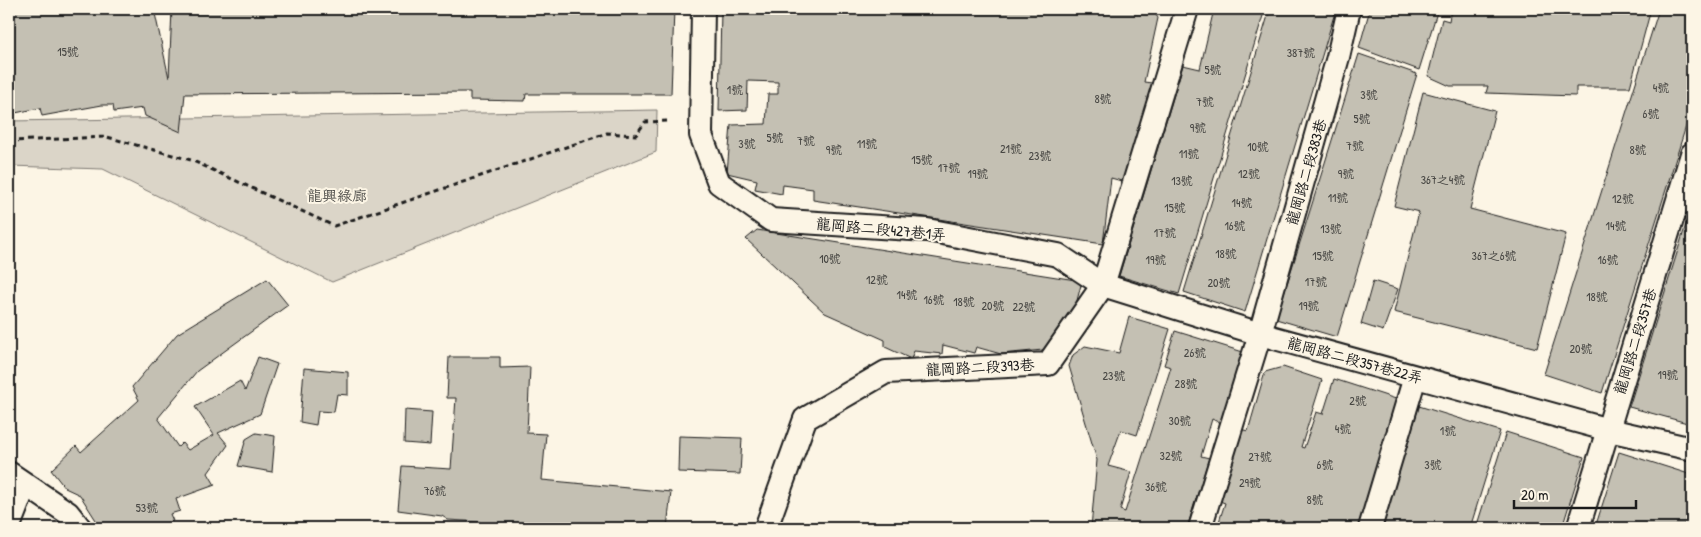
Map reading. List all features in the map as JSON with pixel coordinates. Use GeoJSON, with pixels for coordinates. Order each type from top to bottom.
{"type":"FeatureCollection","features":[{"type":"Feature","properties":{"kind":"lane"},"geometry":{"type":"LineString","coordinates":[[702,120],[703,9]]}},
{"type":"Feature","properties":{"kind":"lane","name":"龍岡路二段393巷"},"geometry":{"type":"LineString","coordinates":[[766,528],[805,419],[886,372],[1048,364],[1103,285],[1187,9]]}},
{"type":"Feature","properties":{"kind":"lane","name":"龍岡路二段383巷"},"geometry":{"type":"LineString","coordinates":[[1200,528],[1260,334],[1336,67],[1349,9]]}},
{"type":"Feature","properties":{"kind":"lane","name":"龍岡路二段427巷1弄"},"geometry":{"type":"LineString","coordinates":[[702,120],[701,135],[719,183],[771,220],[927,230],[1058,255],[1103,285]]}},
{"type":"Feature","properties":{"kind":"lane","name":"龍岡路二段357巷"},"geometry":{"type":"LineString","coordinates":[[1578,528],[1692,154]]}},
{"type":"Feature","properties":{"kind":"lane","name":"龍岡路二段357巷22弄"},"geometry":{"type":"LineString","coordinates":[[1103,285],[1260,334],[1608,430],[1692,449]]}},
{"type":"Feature","properties":{"kind":"lane"},"geometry":{"type":"LineString","coordinates":[[1370,528],[1416,376]]}},
{"type":"Feature","properties":{"kind":"lane"},"geometry":{"type":"LineString","coordinates":[[9,526],[17,479],[68,513],[80,528]]}},
{"type":"Feature","properties":{"kind":"path"},"geometry":{"type":"LineString","coordinates":[[9,141],[107,137],[190,160],[334,226],[607,133],[636,135],[645,122],[702,120]]}},
{"type":"Feature","properties":{"kind":"green space","name":"龍興綠廊"},"geometry":{"type":"Polygon","coordinates":[[[657,110],[656,152],[332,282],[103,169],[9,166],[9,121],[657,110]]]}},
{"type":"Feature","properties":{"kind":"building"},"geometry":{"type":"Polygon","coordinates":[[[9,9],[154,9],[169,78],[172,9],[674,9],[671,94],[526,94],[525,101],[470,100],[470,92],[185,94],[181,132],[145,116],[143,108],[114,112],[113,105],[102,105],[42,116],[40,108],[15,113],[12,105],[9,106],[9,9]]]}},
{"type":"Feature","properties":{"kind":"building"},"geometry":{"type":"Polygon","coordinates":[[[721,9],[1152,9],[1158,18],[1144,82],[1152,83],[1125,182],[1111,178],[1103,244],[813,200],[813,189],[783,185],[782,194],[755,189],[757,180],[727,173],[731,125],[766,124],[768,94],[778,94],[778,82],[748,81],[747,110],[719,111],[721,9]]]}},
{"type":"Feature","properties":{"kind":"building"},"geometry":{"type":"Polygon","coordinates":[[[1214,9],[1265,9],[1179,294],[1119,276],[1183,65],[1200,69],[1214,9]]]}},
{"type":"Feature","properties":{"kind":"building"},"geometry":{"type":"Polygon","coordinates":[[[1270,9],[1336,9],[1245,312],[1184,292],[1270,9]]]}},
{"type":"Feature","properties":{"kind":"building"},"geometry":{"type":"Polygon","coordinates":[[[1370,9],[1438,9],[1419,70],[1359,48],[1370,9]]]}},
{"type":"Feature","properties":{"kind":"building"},"geometry":{"type":"Polygon","coordinates":[[[1451,9],[1651,9],[1630,87],[1576,87],[1576,96],[1486,93],[1488,86],[1450,86],[1428,76],[1442,19],[1449,21],[1451,9]]]}},
{"type":"Feature","properties":{"kind":"building"},"geometry":{"type":"Polygon","coordinates":[[[1659,9],[1692,9],[1692,107],[1602,393],[1544,374],[1659,9]]]}},
{"type":"Feature","properties":{"kind":"building"},"geometry":{"type":"Polygon","coordinates":[[[1359,54],[1417,74],[1337,337],[1276,319],[1359,54]]]}},
{"type":"Feature","properties":{"kind":"building"},"geometry":{"type":"Polygon","coordinates":[[[1423,92],[1495,111],[1470,209],[1566,234],[1537,348],[1394,312],[1419,212],[1394,206],[1423,92]]]}},
{"type":"Feature","properties":{"kind":"building"},"geometry":{"type":"Polygon","coordinates":[[[1692,205],[1692,421],[1691,424],[1629,407],[1692,205]]]}},
{"type":"Feature","properties":{"kind":"building"},"geometry":{"type":"Polygon","coordinates":[[[757,230],[1082,281],[1073,316],[1043,350],[1001,354],[976,347],[974,353],[943,345],[942,354],[914,351],[911,359],[885,347],[885,340],[825,313],[746,239],[757,230]]]}},
{"type":"Feature","properties":{"kind":"building"},"geometry":{"type":"Polygon","coordinates":[[[267,279],[288,305],[197,371],[158,418],[178,447],[182,443],[188,450],[214,435],[195,407],[240,381],[245,391],[258,357],[277,364],[260,414],[218,433],[228,445],[208,473],[215,485],[176,499],[180,511],[170,514],[173,521],[155,528],[101,528],[80,495],[65,488],[51,470],[76,446],[81,452],[139,400],[132,387],[177,334],[267,279]]]}},
{"type":"Feature","properties":{"kind":"building"},"geometry":{"type":"Polygon","coordinates":[[[1373,281],[1398,289],[1383,331],[1361,324],[1373,281]]]}},
{"type":"Feature","properties":{"kind":"building"},"geometry":{"type":"Polygon","coordinates":[[[1129,317],[1170,329],[1137,435],[1121,430],[1108,466],[1131,472],[1120,510],[1125,512],[1171,367],[1164,365],[1175,331],[1243,352],[1220,423],[1212,419],[1201,456],[1209,458],[1187,528],[1091,528],[1097,460],[1069,366],[1073,355],[1085,346],[1119,353],[1129,317]]]}},
{"type":"Feature","properties":{"kind":"building"},"geometry":{"type":"Polygon","coordinates":[[[449,357],[500,357],[500,368],[530,367],[527,433],[546,434],[542,480],[671,492],[667,528],[556,528],[499,525],[499,528],[479,528],[480,522],[448,520],[442,516],[398,510],[402,466],[451,469],[456,398],[447,398],[449,357]]]}},
{"type":"Feature","properties":{"kind":"building"},"geometry":{"type":"Polygon","coordinates":[[[1283,367],[1322,380],[1301,447],[1304,448],[1316,412],[1323,414],[1334,379],[1399,400],[1360,528],[1283,528],[1285,522],[1280,520],[1278,528],[1217,528],[1225,503],[1217,500],[1240,429],[1248,431],[1265,372],[1283,367]]]}},
{"type":"Feature","properties":{"kind":"building"},"geometry":{"type":"Polygon","coordinates":[[[304,368],[348,372],[348,395],[337,394],[334,412],[318,411],[316,425],[300,422],[304,368]]]}},
{"type":"Feature","properties":{"kind":"building"},"geometry":{"type":"Polygon","coordinates":[[[1419,406],[1500,431],[1470,528],[1382,528],[1419,406]]]}},
{"type":"Feature","properties":{"kind":"building"},"geometry":{"type":"Polygon","coordinates":[[[405,410],[432,412],[430,445],[404,443],[405,410]]]}},
{"type":"Feature","properties":{"kind":"building"},"geometry":{"type":"Polygon","coordinates":[[[1506,432],[1584,457],[1562,528],[1476,528],[1506,432]]]}},
{"type":"Feature","properties":{"kind":"building"},"geometry":{"type":"Polygon","coordinates":[[[256,433],[275,436],[272,472],[238,466],[246,439],[256,433]]]}},
{"type":"Feature","properties":{"kind":"building"},"geometry":{"type":"Polygon","coordinates":[[[679,436],[742,438],[740,474],[678,472],[679,436]]]}},
{"type":"Feature","properties":{"kind":"building"},"geometry":{"type":"Polygon","coordinates":[[[1619,452],[1692,475],[1692,528],[1595,528],[1619,452]]]}}]}
